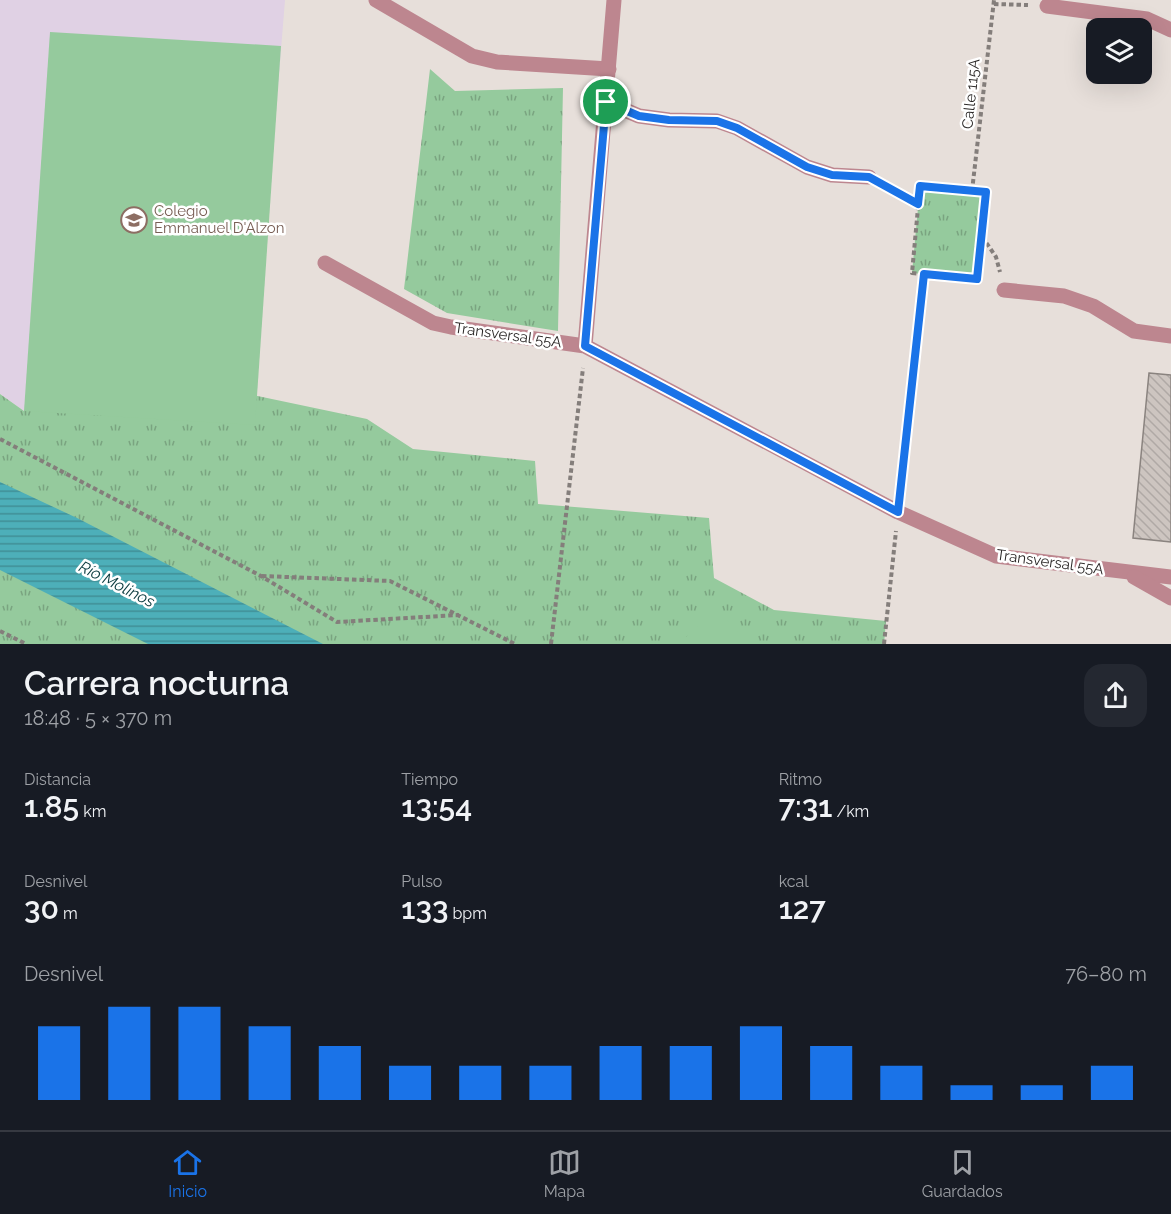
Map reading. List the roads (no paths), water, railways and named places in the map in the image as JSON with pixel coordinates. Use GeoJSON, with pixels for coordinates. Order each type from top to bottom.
{"type":"FeatureCollection","features":[{"type":"Feature","properties":{"kind":"street"},"geometry":{"type":"LineString","coordinates":[[376,0],[472,56],[497,62],[609,69]]}},
{"type":"Feature","properties":{"kind":"street"},"geometry":{"type":"LineString","coordinates":[[585,346],[614,0]]}},
{"type":"Feature","properties":{"kind":"street"},"geometry":{"type":"LineString","coordinates":[[1047,6],[1147,19],[1171,30]]}},
{"type":"Feature","properties":{"kind":"street"},"geometry":{"type":"LineString","coordinates":[[606,102],[639,116],[669,120],[717,121],[737,128],[807,167],[832,175],[869,177]]}},
{"type":"Feature","properties":{"kind":"street","name":"Transversal 55A"},"geometry":{"type":"LineString","coordinates":[[325,262],[433,323],[585,346],[898,512],[996,556],[1171,577]]}},
{"type":"Feature","properties":{"kind":"street"},"geometry":{"type":"LineString","coordinates":[[1004,290],[1064,296],[1093,306],[1134,331],[1171,336]]}},
{"type":"Feature","properties":{"kind":"street","name":"Transversal 55A"},"geometry":{"type":"LineString","coordinates":[[1123,572],[1146,582],[1171,598]]}},
{"type":"Feature","properties":{"kind":"water","name":"Río Molinos"},"geometry":{"type":"Polygon","coordinates":[[[0,482],[77,518],[323,644],[148,644],[0,570],[0,482]]]}},
{"type":"Feature","properties":{"kind":"place","name":"Colegio Emmanuel D'Alzon"},"geometry":{"type":"Point","coordinates":[134,220]}}]}
